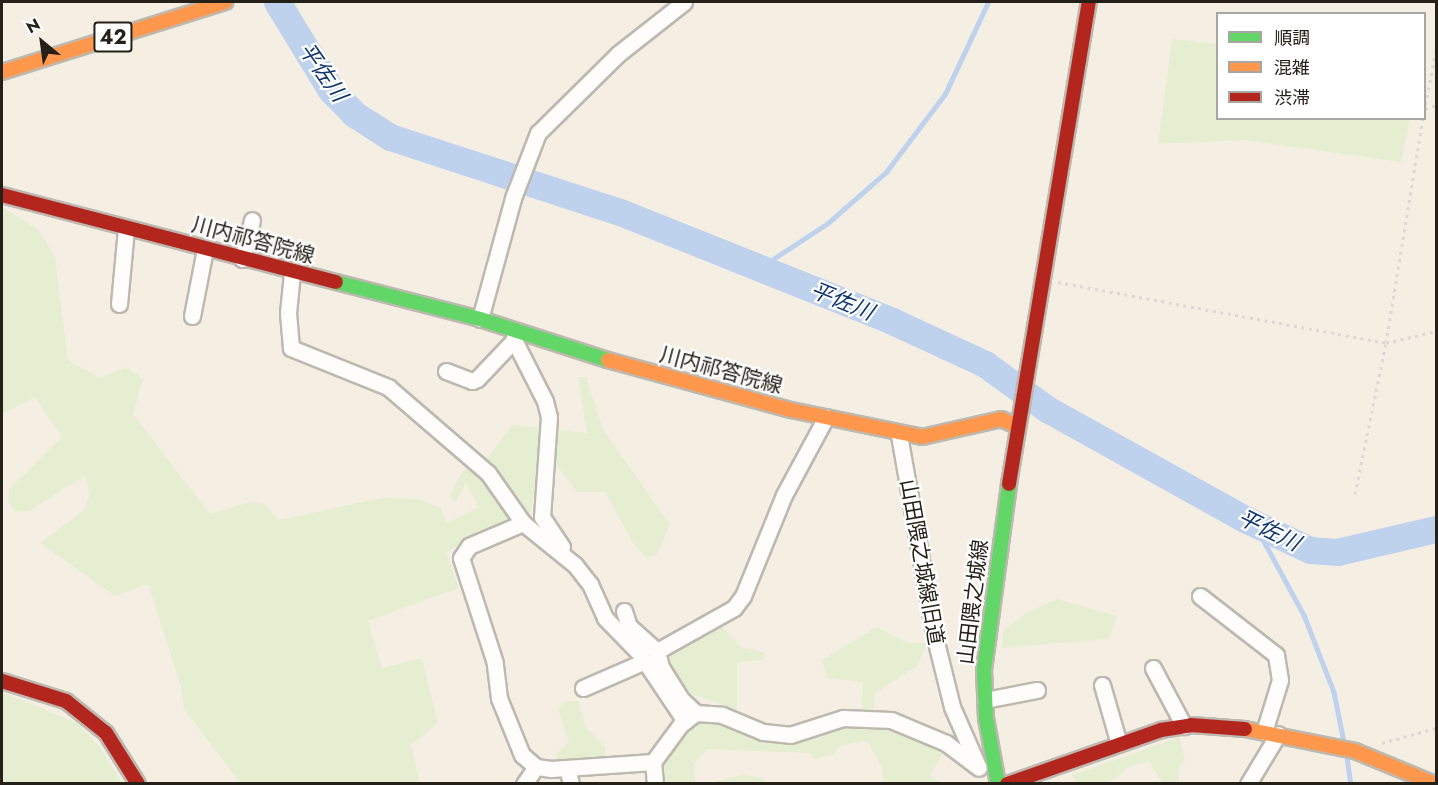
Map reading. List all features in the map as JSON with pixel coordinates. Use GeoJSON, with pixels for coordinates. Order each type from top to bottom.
{"type":"FeatureCollection","features":[{"type":"Feature","properties":{"kind":"main road","name":"42"},"geometry":{"type":"LineString","coordinates":[[2,72],[225,2]]}},
{"type":"Feature","properties":{"kind":"main road"},"geometry":{"type":"LineString","coordinates":[[1017,426],[1089,2]]}},
{"type":"Feature","properties":{"kind":"main road","name":"川内祁答院線"},"geometry":{"type":"LineString","coordinates":[[2,195],[292,273],[480,319],[515,335],[670,380],[899,435],[931,435],[1001,419],[1017,426]]}},
{"type":"Feature","properties":{"kind":"main road","name":"山田隈之城線"},"geometry":{"type":"LineString","coordinates":[[997,783],[984,670],[1017,426]]}},
{"type":"Feature","properties":{"kind":"main road"},"geometry":{"type":"LineString","coordinates":[[2,681],[66,701],[106,733],[138,783]]}},
{"type":"Feature","properties":{"kind":"main road"},"geometry":{"type":"LineString","coordinates":[[1007,783],[1119,744],[1184,726],[1232,726],[1337,746],[1370,755],[1436,783]]}},
{"type":"Feature","properties":{"kind":"street"},"geometry":{"type":"LineString","coordinates":[[480,319],[513,198],[538,133],[618,54],[684,2]]}},
{"type":"Feature","properties":{"kind":"street"},"geometry":{"type":"LineString","coordinates":[[242,259],[252,220]]}},
{"type":"Feature","properties":{"kind":"street"},"geometry":{"type":"LineString","coordinates":[[119,304],[126,228]]}},
{"type":"Feature","properties":{"kind":"street"},"geometry":{"type":"LineString","coordinates":[[192,316],[205,249]]}},
{"type":"Feature","properties":{"kind":"street"},"geometry":{"type":"LineString","coordinates":[[292,273],[288,314],[291,348],[388,387],[488,473],[523,523],[575,565]]}},
{"type":"Feature","properties":{"kind":"street"},"geometry":{"type":"LineString","coordinates":[[446,371],[472,381],[477,379],[515,335],[545,401],[549,417],[542,517],[590,584],[605,618],[645,661],[691,717]]}},
{"type":"Feature","properties":{"kind":"street"},"geometry":{"type":"LineString","coordinates":[[657,651],[734,608],[743,596],[784,495],[826,417]]}},
{"type":"Feature","properties":{"kind":"street","name":"山田隈之城線旧道"},"geometry":{"type":"LineString","coordinates":[[899,435],[934,634],[952,707],[979,768],[997,783]]}},
{"type":"Feature","properties":{"kind":"street"},"geometry":{"type":"LineString","coordinates":[[523,523],[469,546],[461,558],[478,603],[511,735],[522,755],[536,767],[567,768],[653,762]]}},
{"type":"Feature","properties":{"kind":"street"},"geometry":{"type":"LineString","coordinates":[[1200,596],[1276,655],[1280,680],[1271,733],[1248,783]]}},
{"type":"Feature","properties":{"kind":"street"},"geometry":{"type":"LineString","coordinates":[[624,611],[629,626],[657,651],[662,667],[691,717]]}},
{"type":"Feature","properties":{"kind":"street"},"geometry":{"type":"LineString","coordinates":[[583,688],[645,661]]}},
{"type":"Feature","properties":{"kind":"street"},"geometry":{"type":"LineString","coordinates":[[1153,668],[1184,726]]}},
{"type":"Feature","properties":{"kind":"street"},"geometry":{"type":"LineString","coordinates":[[1102,685],[1119,744]]}},
{"type":"Feature","properties":{"kind":"street"},"geometry":{"type":"LineString","coordinates":[[986,700],[1037,690]]}},
{"type":"Feature","properties":{"kind":"street"},"geometry":{"type":"LineString","coordinates":[[655,783],[653,762],[691,717],[722,715],[763,732],[790,735],[843,718],[891,720],[946,743],[979,768]]}},
{"type":"Feature","properties":{"kind":"street"},"geometry":{"type":"LineString","coordinates":[[524,783],[536,767]]}},
{"type":"Feature","properties":{"kind":"street"},"geometry":{"type":"LineString","coordinates":[[567,768],[571,783]]}},
{"type":"Feature","properties":{"kind":"path"},"geometry":{"type":"LineString","coordinates":[[1426,105],[1437,50]]}},
{"type":"Feature","properties":{"kind":"path"},"geometry":{"type":"LineString","coordinates":[[1355,494],[1386,342],[1423,120]]}},
{"type":"Feature","properties":{"kind":"path"},"geometry":{"type":"LineString","coordinates":[[1042,279],[1386,342],[1437,331]]}},
{"type":"Feature","properties":{"kind":"path"},"geometry":{"type":"LineString","coordinates":[[1370,755],[1384,741],[1437,728]]}},
{"type":"Feature","properties":{"kind":"green space"},"geometry":{"type":"Polygon","coordinates":[[[289,2],[296,2],[311,39],[289,2]]]}},
{"type":"Feature","properties":{"kind":"green space"},"geometry":{"type":"Polygon","coordinates":[[[1172,39],[1216,44],[1216,120],[1410,120],[1401,162],[1243,140],[1158,144],[1172,39]]]}},
{"type":"Feature","properties":{"kind":"green space"},"geometry":{"type":"Polygon","coordinates":[[[2,207],[39,230],[55,257],[68,360],[100,378],[126,367],[143,379],[133,414],[210,514],[250,502],[264,504],[279,520],[382,498],[417,499],[441,508],[447,523],[479,507],[466,483],[456,502],[449,497],[462,472],[487,458],[512,425],[587,433],[578,377],[586,377],[603,429],[670,525],[657,555],[647,558],[633,543],[605,492],[577,492],[557,466],[539,467],[530,515],[490,529],[446,552],[459,588],[368,621],[382,668],[422,658],[438,723],[411,745],[420,783],[240,783],[184,709],[181,687],[148,584],[115,596],[40,543],[83,511],[90,496],[85,476],[29,511],[16,512],[8,502],[9,489],[62,437],[35,397],[2,414],[2,207]]]}},
{"type":"Feature","properties":{"kind":"green space"},"geometry":{"type":"Polygon","coordinates":[[[1057,599],[1117,616],[1109,639],[1002,648],[1003,631],[1026,613],[1057,599]]]}},
{"type":"Feature","properties":{"kind":"green space"},"geometry":{"type":"Polygon","coordinates":[[[722,626],[741,647],[765,653],[763,660],[737,662],[737,715],[723,705],[686,692],[668,659],[673,651],[722,626]]]}},
{"type":"Feature","properties":{"kind":"green space"},"geometry":{"type":"Polygon","coordinates":[[[877,627],[907,643],[927,643],[918,665],[874,694],[873,715],[862,715],[863,682],[827,678],[822,660],[877,627]]]}},
{"type":"Feature","properties":{"kind":"green space"},"geometry":{"type":"Polygon","coordinates":[[[2,692],[77,723],[99,746],[122,783],[2,784],[2,692]]]}},
{"type":"Feature","properties":{"kind":"green space"},"geometry":{"type":"Polygon","coordinates":[[[565,701],[578,701],[586,727],[605,747],[605,757],[558,761],[556,754],[569,742],[558,709],[565,701]]]}},
{"type":"Feature","properties":{"kind":"green space"},"geometry":{"type":"Polygon","coordinates":[[[698,716],[724,718],[763,736],[884,722],[925,736],[944,751],[930,775],[940,783],[883,783],[882,767],[867,741],[841,745],[834,754],[814,759],[810,753],[708,749],[694,763],[695,783],[659,783],[656,764],[698,716]]]}},
{"type":"Feature","properties":{"kind":"green space"},"geometry":{"type":"Polygon","coordinates":[[[1180,737],[1185,761],[1179,767],[1179,782],[1162,783],[1149,761],[1132,766],[1108,783],[1076,783],[1072,775],[1180,737]]]}},
{"type":"Feature","properties":{"kind":"green space"},"geometry":{"type":"Polygon","coordinates":[[[743,775],[763,778],[766,783],[708,783],[743,775]]]}},
{"type":"Feature","properties":{"kind":"waterway","name":"平佐川"},"geometry":{"type":"LineString","coordinates":[[277,2],[331,90],[354,114],[390,137],[620,212],[892,321],[985,364],[1047,409],[1245,519],[1310,550],[1337,552],[1436,529]]}},
{"type":"Feature","properties":{"kind":"waterway"},"geometry":{"type":"LineString","coordinates":[[761,267],[828,223],[886,172],[945,94],[988,2]]}},
{"type":"Feature","properties":{"kind":"waterway"},"geometry":{"type":"LineString","coordinates":[[1254,523],[1304,615],[1334,692],[1344,742]]}},
{"type":"Feature","properties":{"kind":"waterway"},"geometry":{"type":"LineString","coordinates":[[1347,757],[1351,784]]}},
{"type":"Feature","properties":{"kind":"traffic: fast"},"geometry":{"type":"LineString","coordinates":[[336,282],[480,319],[608,360]]}},
{"type":"Feature","properties":{"kind":"traffic: fast"},"geometry":{"type":"LineString","coordinates":[[998,784],[986,718],[984,670],[1009,484]]}},
{"type":"Feature","properties":{"kind":"traffic: slow"},"geometry":{"type":"LineString","coordinates":[[2,72],[225,2]]}},
{"type":"Feature","properties":{"kind":"traffic: slow"},"geometry":{"type":"LineString","coordinates":[[608,360],[791,410],[922,437],[1001,419],[1017,426]]}},
{"type":"Feature","properties":{"kind":"traffic: slow"},"geometry":{"type":"LineString","coordinates":[[1245,729],[1355,751],[1435,784]]}},
{"type":"Feature","properties":{"kind":"traffic: jam"},"geometry":{"type":"LineString","coordinates":[[1009,484],[1089,2]]}},
{"type":"Feature","properties":{"kind":"traffic: jam"},"geometry":{"type":"LineString","coordinates":[[2,195],[336,282]]}},
{"type":"Feature","properties":{"kind":"traffic: jam"},"geometry":{"type":"LineString","coordinates":[[2,681],[66,701],[106,733],[138,784]]}},
{"type":"Feature","properties":{"kind":"traffic: jam"},"geometry":{"type":"LineString","coordinates":[[1007,784],[1161,730],[1191,725],[1245,729]]}}]}
